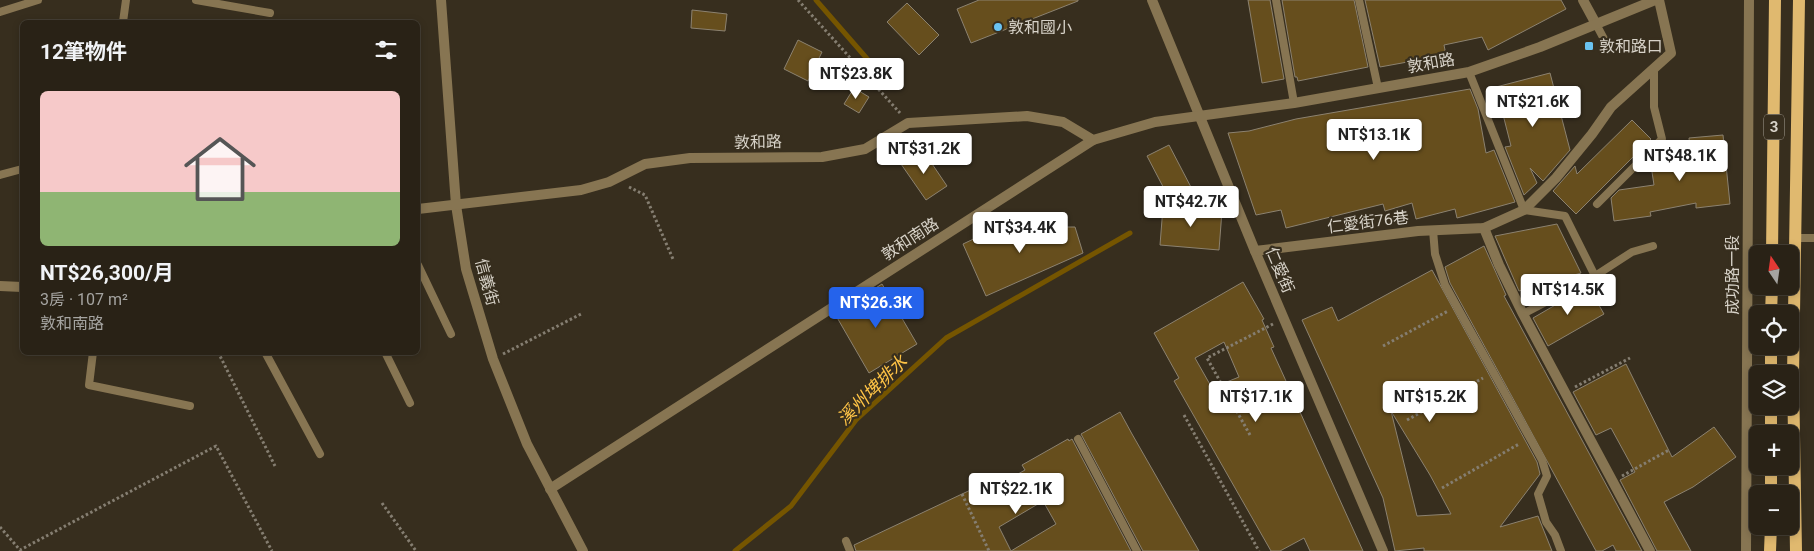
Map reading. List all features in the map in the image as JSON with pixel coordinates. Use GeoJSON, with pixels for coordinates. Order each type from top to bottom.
{"type":"FeatureCollection","features":[{"type":"Feature","properties":{"kind":"main road","name":"3"},"geometry":{"type":"LineString","coordinates":[[1772,245],[1775,0]]}},
{"type":"Feature","properties":{"kind":"main road","name":"3"},"geometry":{"type":"LineString","coordinates":[[1796,551],[1793,376],[1799,0]]}},
{"type":"Feature","properties":{"kind":"main road"},"geometry":{"type":"LineString","coordinates":[[1770,535],[1770,551]]}},
{"type":"Feature","properties":{"kind":"street","name":"信義街"},"geometry":{"type":"LineString","coordinates":[[441,0],[456,205],[466,269],[493,359],[527,444],[583,551]]}},
{"type":"Feature","properties":{"kind":"street","name":"仁愛街"},"geometry":{"type":"LineString","coordinates":[[1152,0],[1201,115],[1255,251],[1383,551]]}},
{"type":"Feature","properties":{"kind":"street"},"geometry":{"type":"LineString","coordinates":[[1583,0],[1596,24]]}},
{"type":"Feature","properties":{"kind":"street","name":"敦和路"},"geometry":{"type":"LineString","coordinates":[[1201,115],[1294,103],[1469,72],[1657,0]]}},
{"type":"Feature","properties":{"kind":"street"},"geometry":{"type":"LineString","coordinates":[[1650,551],[1523,314],[1499,265],[1484,228],[1524,210],[1556,178],[1592,134],[1611,107],[1671,53],[1657,0]]}},
{"type":"Feature","properties":{"kind":"street","name":"成功路一段"},"geometry":{"type":"LineString","coordinates":[[1746,551],[1749,0]]}},
{"type":"Feature","properties":{"kind":"street","name":"敦和南路"},"geometry":{"type":"LineString","coordinates":[[550,489],[1092,140],[1155,122],[1201,115]]}},
{"type":"Feature","properties":{"kind":"street","name":"敦和路"},"geometry":{"type":"LineString","coordinates":[[420,209],[581,190],[609,182],[644,164],[690,158],[822,157],[865,149],[908,123],[1027,116],[1063,122],[1092,140]]}},
{"type":"Feature","properties":{"kind":"street","name":"仁愛街76巷"},"geometry":{"type":"LineString","coordinates":[[1255,251],[1432,230],[1484,228]]}},
{"type":"Feature","properties":{"kind":"street"},"geometry":{"type":"LineString","coordinates":[[0,286],[20,286]]}},
{"type":"Feature","properties":{"kind":"lane"},"geometry":{"type":"LineString","coordinates":[[0,12],[38,0]]}},
{"type":"Feature","properties":{"kind":"lane"},"geometry":{"type":"LineString","coordinates":[[122,20],[126,0]]}},
{"type":"Feature","properties":{"kind":"lane"},"geometry":{"type":"LineString","coordinates":[[196,0],[270,13]]}},
{"type":"Feature","properties":{"kind":"lane"},"geometry":{"type":"LineString","coordinates":[[1276,0],[1294,103]]}},
{"type":"Feature","properties":{"kind":"lane"},"geometry":{"type":"LineString","coordinates":[[1359,0],[1378,88]]}},
{"type":"Feature","properties":{"kind":"lane"},"geometry":{"type":"LineString","coordinates":[[1596,24],[1604,39]]}},
{"type":"Feature","properties":{"kind":"lane"},"geometry":{"type":"LineString","coordinates":[[1597,204],[1662,139],[1654,108],[1654,68]]}},
{"type":"Feature","properties":{"kind":"lane"},"geometry":{"type":"LineString","coordinates":[[1469,72],[1524,210],[1565,216],[1595,276]]}},
{"type":"Feature","properties":{"kind":"lane"},"geometry":{"type":"LineString","coordinates":[[0,175],[20,170]]}},
{"type":"Feature","properties":{"kind":"lane"},"geometry":{"type":"LineString","coordinates":[[1432,230],[1438,264],[1455,307],[1542,460],[1547,476],[1538,494],[1546,522],[1555,535],[1561,551]]}},
{"type":"Feature","properties":{"kind":"lane"},"geometry":{"type":"LineString","coordinates":[[1796,238],[1814,238]]}},
{"type":"Feature","properties":{"kind":"lane"},"geometry":{"type":"LineString","coordinates":[[1523,314],[1595,276],[1632,252],[1653,246]]}},
{"type":"Feature","properties":{"kind":"lane"},"geometry":{"type":"LineString","coordinates":[[420,269],[451,334]]}},
{"type":"Feature","properties":{"kind":"lane"},"geometry":{"type":"LineString","coordinates":[[93,355],[88,385],[190,406]]}},
{"type":"Feature","properties":{"kind":"lane"},"geometry":{"type":"LineString","coordinates":[[267,355],[320,454]]}},
{"type":"Feature","properties":{"kind":"lane"},"geometry":{"type":"LineString","coordinates":[[387,355],[410,402]]}},
{"type":"Feature","properties":{"kind":"lane"},"geometry":{"type":"LineString","coordinates":[[1078,439],[1137,551]]}},
{"type":"Feature","properties":{"kind":"lane"},"geometry":{"type":"LineString","coordinates":[[846,541],[850,551]]}},
{"type":"Feature","properties":{"kind":"path"},"geometry":{"type":"LineString","coordinates":[[798,0],[908,123]]}},
{"type":"Feature","properties":{"kind":"path"},"geometry":{"type":"LineString","coordinates":[[609,182],[645,195],[673,259]]}},
{"type":"Feature","properties":{"kind":"path"},"geometry":{"type":"LineString","coordinates":[[1383,346],[1455,307]]}},
{"type":"Feature","properties":{"kind":"path"},"geometry":{"type":"LineString","coordinates":[[493,359],[583,313]]}},
{"type":"Feature","properties":{"kind":"path"},"geometry":{"type":"LineString","coordinates":[[1250,435],[1207,358],[1284,319]]}},
{"type":"Feature","properties":{"kind":"path"},"geometry":{"type":"LineString","coordinates":[[220,355],[275,466]]}},
{"type":"Feature","properties":{"kind":"path"},"geometry":{"type":"LineString","coordinates":[[1566,392],[1630,358]]}},
{"type":"Feature","properties":{"kind":"path"},"geometry":{"type":"LineString","coordinates":[[1407,420],[1492,373]]}},
{"type":"Feature","properties":{"kind":"path"},"geometry":{"type":"LineString","coordinates":[[1184,415],[1259,551]]}},
{"type":"Feature","properties":{"kind":"path"},"geometry":{"type":"LineString","coordinates":[[1442,488],[1529,438]]}},
{"type":"Feature","properties":{"kind":"path"},"geometry":{"type":"LineString","coordinates":[[0,527],[20,550],[216,446],[272,551]]}},
{"type":"Feature","properties":{"kind":"path"},"geometry":{"type":"LineString","coordinates":[[1613,481],[1669,450]]}},
{"type":"Feature","properties":{"kind":"path"},"geometry":{"type":"LineString","coordinates":[[962,494],[989,551]]}},
{"type":"Feature","properties":{"kind":"path"},"geometry":{"type":"LineString","coordinates":[[382,503],[416,551]]}},
{"type":"Feature","properties":{"kind":"building"},"geometry":{"type":"Polygon","coordinates":[[[979,0],[1078,1],[971,43],[957,9],[979,0]]]}},
{"type":"Feature","properties":{"kind":"building"},"geometry":{"type":"Polygon","coordinates":[[[1248,0],[1270,0],[1284,79],[1262,83],[1248,0]]]}},
{"type":"Feature","properties":{"kind":"building"},"geometry":{"type":"Polygon","coordinates":[[[1282,0],[1354,0],[1368,67],[1298,81],[1297,77],[1295,77],[1282,0]]]}},
{"type":"Feature","properties":{"kind":"building"},"geometry":{"type":"Polygon","coordinates":[[[1365,0],[1561,0],[1566,9],[1488,50],[1482,37],[1444,45],[1446,55],[1380,67],[1365,0]]]}},
{"type":"Feature","properties":{"kind":"building"},"geometry":{"type":"Polygon","coordinates":[[[907,3],[939,35],[919,55],[887,22],[907,3]]]}},
{"type":"Feature","properties":{"kind":"building"},"geometry":{"type":"Polygon","coordinates":[[[692,10],[727,14],[725,31],[691,28],[692,10]]]}},
{"type":"Feature","properties":{"kind":"building"},"geometry":{"type":"Polygon","coordinates":[[[798,40],[822,52],[808,81],[784,69],[798,40]]]}},
{"type":"Feature","properties":{"kind":"building"},"geometry":{"type":"Polygon","coordinates":[[[1550,73],[1570,150],[1543,181],[1530,168],[1537,183],[1524,195],[1505,147],[1511,146],[1496,87],[1550,73]]]}},
{"type":"Feature","properties":{"kind":"building"},"geometry":{"type":"Polygon","coordinates":[[[854,88],[869,97],[859,113],[844,104],[854,88]]]}},
{"type":"Feature","properties":{"kind":"building"},"geometry":{"type":"Polygon","coordinates":[[[1470,89],[1478,109],[1486,153],[1494,150],[1515,202],[1457,218],[1455,209],[1416,219],[1412,203],[1385,211],[1383,204],[1286,228],[1281,210],[1256,215],[1228,133],[1249,131],[1296,119],[1470,89]]]}},
{"type":"Feature","properties":{"kind":"building"},"geometry":{"type":"Polygon","coordinates":[[[1632,120],[1651,139],[1576,214],[1553,191],[1575,166],[1577,174],[1632,120]]]}},
{"type":"Feature","properties":{"kind":"building"},"geometry":{"type":"Polygon","coordinates":[[[1723,135],[1730,204],[1696,208],[1696,203],[1650,212],[1651,216],[1614,221],[1611,198],[1619,190],[1654,185],[1650,159],[1690,151],[1689,138],[1723,135]]]}},
{"type":"Feature","properties":{"kind":"building"},"geometry":{"type":"Polygon","coordinates":[[[1169,145],[1193,191],[1171,202],[1147,156],[1169,145]]]}},
{"type":"Feature","properties":{"kind":"building"},"geometry":{"type":"Polygon","coordinates":[[[922,149],[947,186],[926,200],[901,164],[922,149]]]}},
{"type":"Feature","properties":{"kind":"building"},"geometry":{"type":"Polygon","coordinates":[[[1163,207],[1222,211],[1219,250],[1160,245],[1163,207]]]}},
{"type":"Feature","properties":{"kind":"building"},"geometry":{"type":"Polygon","coordinates":[[[1557,224],[1581,273],[1519,291],[1495,236],[1557,224]]]}},
{"type":"Feature","properties":{"kind":"building"},"geometry":{"type":"Polygon","coordinates":[[[999,227],[1075,227],[1083,253],[986,296],[963,244],[999,227]]]}},
{"type":"Feature","properties":{"kind":"building"},"geometry":{"type":"Polygon","coordinates":[[[1484,246],[1506,295],[1504,296],[1642,551],[1616,551],[1613,545],[1602,551],[1596,551],[1450,283],[1445,267],[1484,246]]]}},
{"type":"Feature","properties":{"kind":"building"},"geometry":{"type":"Polygon","coordinates":[[[1432,270],[1537,462],[1540,474],[1500,527],[1538,516],[1552,551],[1424,551],[1424,548],[1395,551],[1383,498],[1302,320],[1332,307],[1338,321],[1432,270]],[[1391,411],[1417,516],[1451,514],[1391,411]]]}},
{"type":"Feature","properties":{"kind":"building"},"geometry":{"type":"Polygon","coordinates":[[[1243,282],[1264,319],[1262,320],[1274,347],[1271,348],[1363,551],[1310,551],[1304,538],[1280,551],[1271,551],[1174,381],[1179,378],[1154,333],[1243,282]],[[1224,342],[1195,358],[1212,388],[1239,377],[1224,342]]]}},
{"type":"Feature","properties":{"kind":"building"},"geometry":{"type":"Polygon","coordinates":[[[882,284],[917,344],[869,373],[835,314],[882,284]]]}},
{"type":"Feature","properties":{"kind":"building"},"geometry":{"type":"Polygon","coordinates":[[[1588,286],[1604,314],[1548,346],[1533,318],[1588,286]]]}},
{"type":"Feature","properties":{"kind":"building"},"geometry":{"type":"Polygon","coordinates":[[[1626,364],[1672,457],[1714,427],[1736,457],[1693,487],[1664,502],[1691,551],[1657,551],[1620,480],[1635,472],[1611,428],[1596,435],[1573,392],[1626,364]]]}},
{"type":"Feature","properties":{"kind":"building"},"geometry":{"type":"Polygon","coordinates":[[[1120,412],[1199,551],[1143,551],[1081,434],[1120,412]]]}},
{"type":"Feature","properties":{"kind":"building"},"geometry":{"type":"Polygon","coordinates":[[[1068,439],[1069,441],[1072,439],[1131,551],[1011,551],[856,551],[854,545],[979,486],[983,494],[1025,470],[1022,465],[1068,439]],[[1043,501],[999,527],[1011,551],[1056,524],[1043,501]]]}},
{"type":"Feature","properties":{"kind":"waterway"},"geometry":{"type":"LineString","coordinates":[[816,0],[876,69]]}},
{"type":"Feature","properties":{"kind":"waterway","name":"溪州埤排水"},"geometry":{"type":"LineString","coordinates":[[735,551],[791,506],[856,420],[946,338],[1130,233]]}},
{"type":"Feature","properties":{"kind":"place","name":"敦和國小"},"geometry":{"type":"Point","coordinates":[998,27]}},
{"type":"Feature","properties":{"kind":"place","name":"敦和路口"},"geometry":{"type":"Point","coordinates":[1589,46]}}]}
